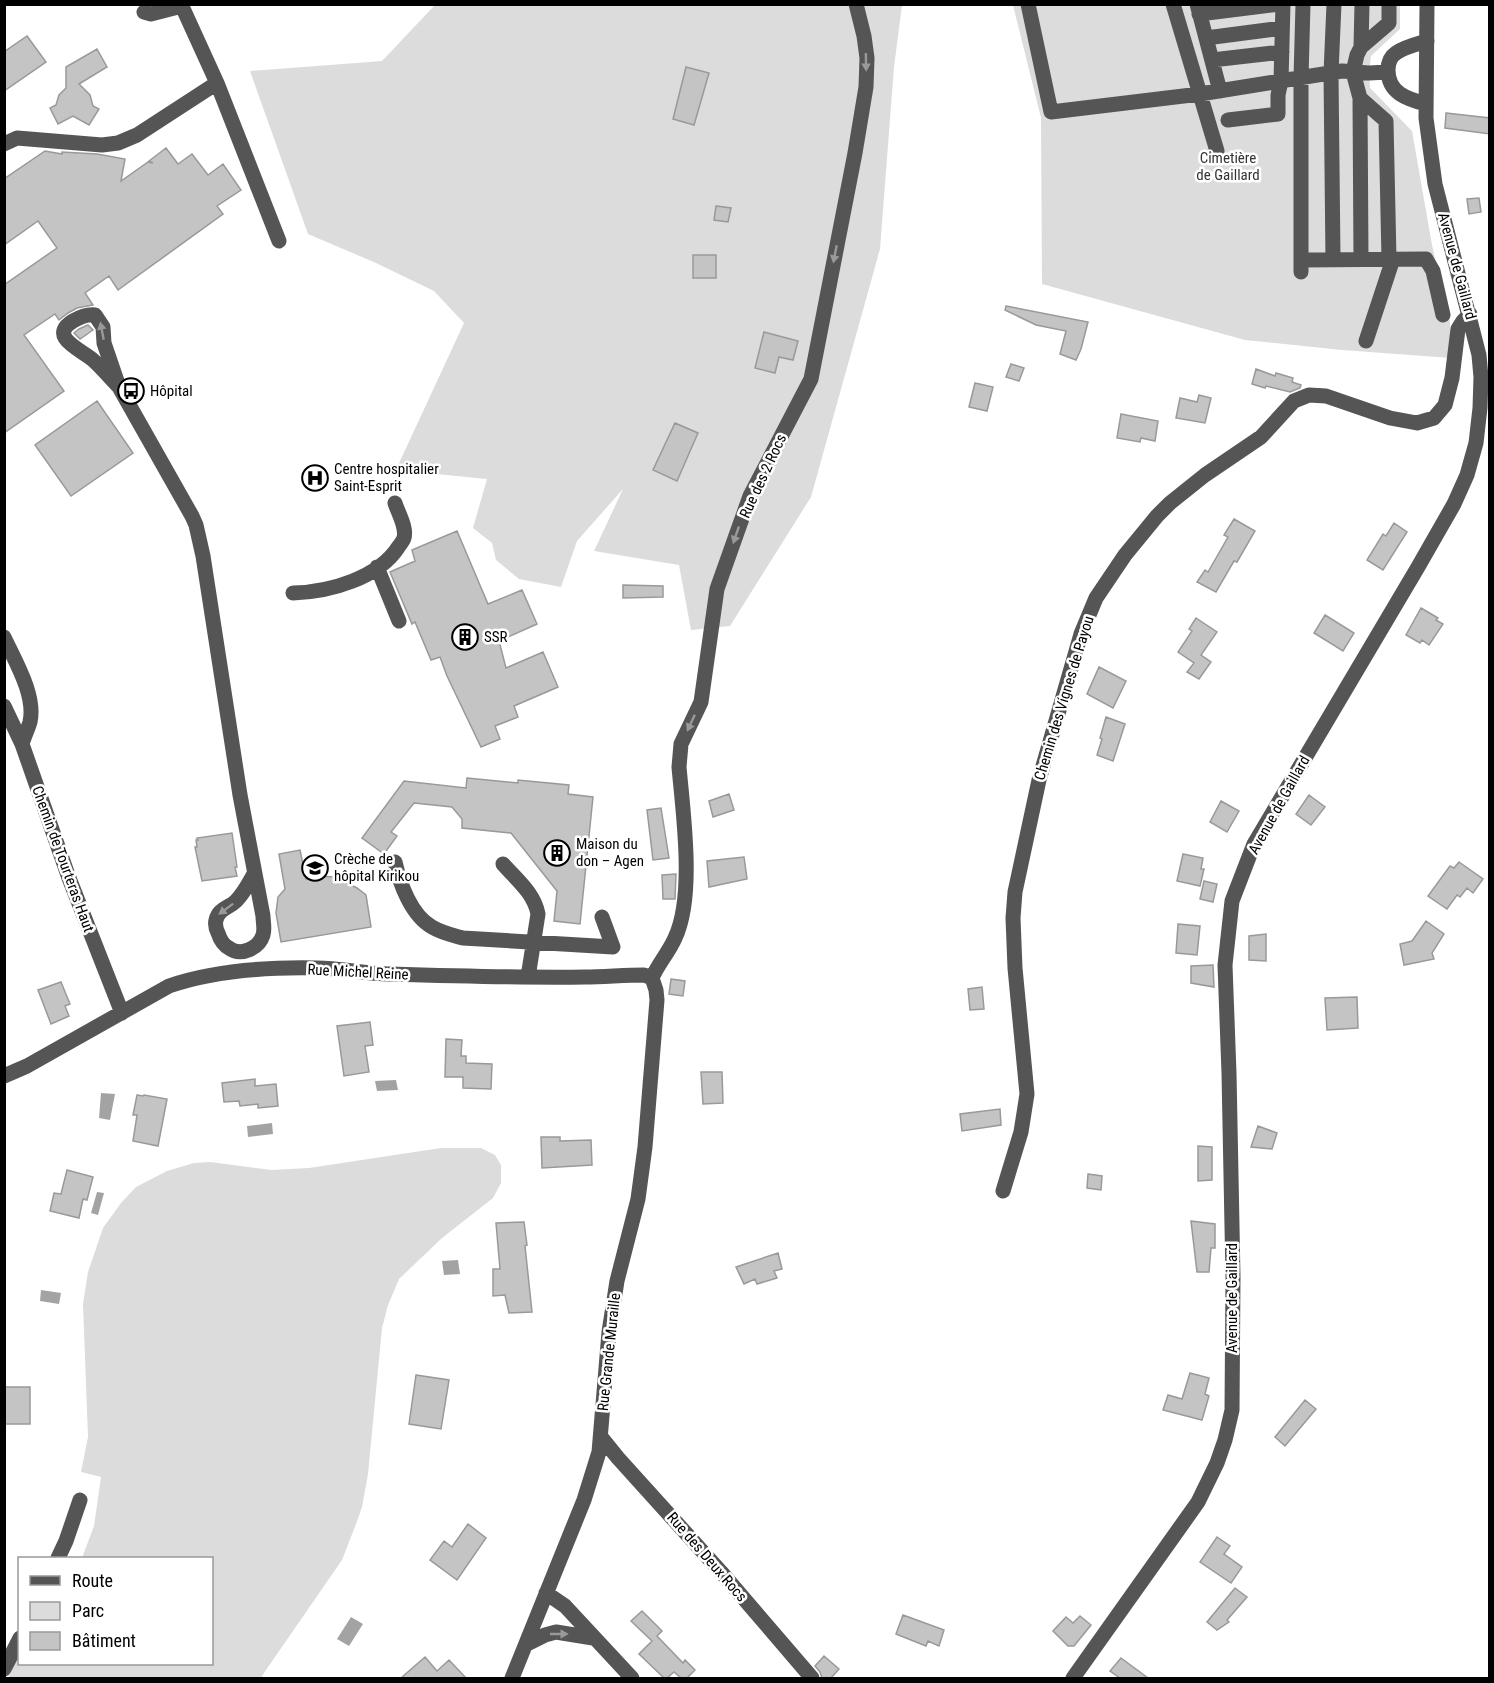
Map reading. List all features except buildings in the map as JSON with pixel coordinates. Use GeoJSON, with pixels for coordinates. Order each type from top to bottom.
{"type":"FeatureCollection","features":[{"type":"Feature","properties":{"kind":"street","name":"Rue des 2 Rocs"},"geometry":{"type":"LineString","coordinates":[[652,978],[676,937],[684,907],[686,860],[680,751],[681,744],[701,702],[717,589],[750,496],[811,379],[866,87],[867,58],[856,4]]}},
{"type":"Feature","properties":{"kind":"street"},"geometry":{"type":"LineString","coordinates":[[1034,4],[1028,5],[1051,112],[1200,94],[1331,73],[1388,72]]}},
{"type":"Feature","properties":{"kind":"street"},"geometry":{"type":"LineString","coordinates":[[1173,4],[1217,151]]}},
{"type":"Feature","properties":{"kind":"street"},"geometry":{"type":"LineString","coordinates":[[1220,91],[1198,9],[1281,4],[1282,52],[1278,114],[1228,120]]}},
{"type":"Feature","properties":{"kind":"street"},"geometry":{"type":"LineString","coordinates":[[1303,4],[1301,266],[1333,259],[1426,259],[1433,271],[1443,315]]}},
{"type":"Feature","properties":{"kind":"street"},"geometry":{"type":"LineString","coordinates":[[1333,259],[1331,73],[1334,4]]}},
{"type":"Feature","properties":{"kind":"street"},"geometry":{"type":"LineString","coordinates":[[1361,47],[1362,4]]}},
{"type":"Feature","properties":{"kind":"street"},"geometry":{"type":"LineString","coordinates":[[1361,259],[1360,98],[1353,72],[1361,47],[1389,23],[1389,4]]}},
{"type":"Feature","properties":{"kind":"street","name":"Avenue de Gaillard"},"geometry":{"type":"LineString","coordinates":[[1073,1678],[1198,1502],[1217,1463],[1232,1410],[1233,1277],[1225,965],[1232,901],[1254,844],[1454,504],[1467,475],[1476,443],[1481,377],[1479,355],[1435,184],[1426,118],[1427,4]]}},
{"type":"Feature","properties":{"kind":"street"},"geometry":{"type":"LineString","coordinates":[[144,12],[151,15],[181,5],[217,83],[279,241]]}},
{"type":"Feature","properties":{"kind":"street"},"geometry":{"type":"LineString","coordinates":[[1206,38],[1282,28]]}},
{"type":"Feature","properties":{"kind":"street"},"geometry":{"type":"LineString","coordinates":[[1426,104],[1399,94],[1391,86],[1388,66],[1396,53],[1427,41]]}},
{"type":"Feature","properties":{"kind":"street"},"geometry":{"type":"LineString","coordinates":[[1212,60],[1282,52]]}},
{"type":"Feature","properties":{"kind":"street"},"geometry":{"type":"LineString","coordinates":[[4,144],[17,138],[102,145],[118,142],[137,135],[217,83]]}},
{"type":"Feature","properties":{"kind":"street"},"geometry":{"type":"LineString","coordinates":[[1360,98],[1386,120],[1391,259],[1366,341]]}},
{"type":"Feature","properties":{"kind":"street"},"geometry":{"type":"LineString","coordinates":[[119,387],[94,360],[69,343],[64,332],[68,325],[89,314],[95,315],[100,320],[103,327],[104,344],[119,387],[182,496],[196,525],[264,929],[259,942],[250,950],[234,951],[226,947],[215,927],[215,921],[219,912],[234,903],[244,892],[254,874]]}},
{"type":"Feature","properties":{"kind":"street","name":"Chemin des Vignes de Payou"},"geometry":{"type":"LineString","coordinates":[[1004,1191],[1021,1132],[1027,1094],[1015,968],[1013,918],[1015,892],[1039,780],[1081,634],[1096,598],[1125,555],[1163,509],[1205,475],[1261,437],[1294,401],[1309,395],[1326,396],[1390,418],[1417,423],[1434,418],[1445,405],[1452,378],[1458,329],[1462,321],[1470,314]]}},
{"type":"Feature","properties":{"kind":"street"},"geometry":{"type":"LineString","coordinates":[[293,594],[334,587],[362,577],[395,553],[404,538],[405,528],[395,503]]}},
{"type":"Feature","properties":{"kind":"street"},"geometry":{"type":"LineString","coordinates":[[377,567],[399,621]]}},
{"type":"Feature","properties":{"kind":"street"},"geometry":{"type":"LineString","coordinates":[[4,637],[27,689],[31,705],[30,721],[22,744]]}},
{"type":"Feature","properties":{"kind":"street","name":"Chemin de Tourteras Haut"},"geometry":{"type":"LineString","coordinates":[[4,706],[22,744],[69,878],[122,1012]]}},
{"type":"Feature","properties":{"kind":"street"},"geometry":{"type":"LineString","coordinates":[[395,862],[397,872],[417,914],[429,926],[442,933],[463,938],[613,947],[602,917]]}},
{"type":"Feature","properties":{"kind":"street"},"geometry":{"type":"LineString","coordinates":[[503,864],[530,894],[537,906],[538,914],[528,977]]}},
{"type":"Feature","properties":{"kind":"street"},"geometry":{"type":"LineString","coordinates":[[259,942],[264,970]]}},
{"type":"Feature","properties":{"kind":"street"},"geometry":{"type":"LineString","coordinates":[[218,975],[226,947]]}},
{"type":"Feature","properties":{"kind":"street","name":"Rue Michel Reine"},"geometry":{"type":"LineString","coordinates":[[4,1076],[80,1038],[169,986],[218,975],[318,968],[377,974],[528,977],[644,975],[652,978]]}},
{"type":"Feature","properties":{"kind":"street","name":"Rue Grande Muraille"},"geometry":{"type":"LineString","coordinates":[[512,1678],[584,1500],[601,1437],[609,1332],[617,1281],[638,1199],[645,1147],[656,1008],[656,990],[652,978]]}},
{"type":"Feature","properties":{"kind":"street","name":"Rue Michel Reine"},"geometry":{"type":"LineString","coordinates":[[4,1065],[33,1058],[80,1038]]}},
{"type":"Feature","properties":{"kind":"street","name":"Rue des Deux Rocs"},"geometry":{"type":"LineString","coordinates":[[601,1437],[812,1678]]}},
{"type":"Feature","properties":{"kind":"street"},"geometry":{"type":"LineString","coordinates":[[58,1557],[80,1500]]}},
{"type":"Feature","properties":{"kind":"street"},"geometry":{"type":"LineString","coordinates":[[546,1593],[565,1606],[632,1678]]}},
{"type":"Feature","properties":{"kind":"street"},"geometry":{"type":"LineString","coordinates":[[527,1644],[556,1632],[593,1638]]}},
{"type":"Feature","properties":{"kind":"street"},"geometry":{"type":"LineString","coordinates":[[4,1669],[18,1642]]}},
{"type":"Feature","properties":{"kind":"green space"},"geometry":{"type":"Polygon","coordinates":[[[435,5],[902,5],[894,67],[880,249],[811,497],[730,626],[691,630],[679,565],[594,551],[623,489],[577,541],[561,587],[519,579],[496,560],[492,543],[473,528],[487,479],[426,473],[394,474],[464,323],[434,291],[308,234],[250,71],[382,61],[435,5]]]}},
{"type":"Feature","properties":{"kind":"green space","name":"Cimetière de Gaillard"},"geometry":{"type":"Polygon","coordinates":[[[1013,5],[1400,5],[1400,29],[1371,56],[1370,88],[1412,131],[1432,245],[1450,323],[1451,358],[1245,340],[1042,284],[1041,118],[1013,5]]]}},
{"type":"Feature","properties":{"kind":"green space"},"geometry":{"type":"Polygon","coordinates":[[[441,1148],[481,1148],[495,1155],[501,1165],[501,1183],[493,1198],[442,1238],[399,1279],[388,1305],[382,1328],[368,1474],[362,1507],[342,1560],[261,1678],[8,1678],[18,1657],[18,1665],[213,1665],[213,1557],[82,1557],[94,1526],[101,1477],[81,1472],[88,1437],[83,1304],[88,1272],[103,1228],[121,1203],[136,1187],[167,1171],[194,1163],[210,1162],[271,1170],[309,1168],[441,1148]]]}},
{"type":"Feature","properties":{"kind":"shaded area"},"geometry":{"type":"Polygon","coordinates":[[[396,1080],[398,1090],[377,1091],[375,1081],[396,1080]]]}},
{"type":"Feature","properties":{"kind":"shaded area"},"geometry":{"type":"Polygon","coordinates":[[[101,1093],[115,1094],[110,1120],[99,1118],[101,1093]]]}},
{"type":"Feature","properties":{"kind":"shaded area"},"geometry":{"type":"Polygon","coordinates":[[[272,1123],[273,1134],[248,1137],[247,1126],[272,1123]]]}},
{"type":"Feature","properties":{"kind":"shaded area"},"geometry":{"type":"Polygon","coordinates":[[[97,1192],[104,1193],[98,1215],[91,1213],[97,1192]]]}},
{"type":"Feature","properties":{"kind":"shaded area"},"geometry":{"type":"Polygon","coordinates":[[[458,1260],[460,1274],[444,1275],[442,1261],[458,1260]]]}},
{"type":"Feature","properties":{"kind":"shaded area"},"geometry":{"type":"Polygon","coordinates":[[[41,1290],[61,1293],[59,1304],[40,1301],[41,1290]]]}},
{"type":"Feature","properties":{"kind":"shaded area"},"geometry":{"type":"Polygon","coordinates":[[[351,1617],[363,1624],[349,1646],[337,1639],[351,1617]]]}},
{"type":"Feature","properties":{"kind":"place","name":"Hôpital"},"geometry":{"type":"Point","coordinates":[131,391]}},
{"type":"Feature","properties":{"kind":"place","name":"Centre hospitalier Saint-Esprit"},"geometry":{"type":"Point","coordinates":[315,478]}},
{"type":"Feature","properties":{"kind":"place","name":"SSR"},"geometry":{"type":"Point","coordinates":[465,637]}},
{"type":"Feature","properties":{"kind":"place","name":"Maison du don – Agen"},"geometry":{"type":"Point","coordinates":[557,853]}},
{"type":"Feature","properties":{"kind":"place","name":"Crèche de hôpital Kirikou"},"geometry":{"type":"Point","coordinates":[315,868]}}]}
